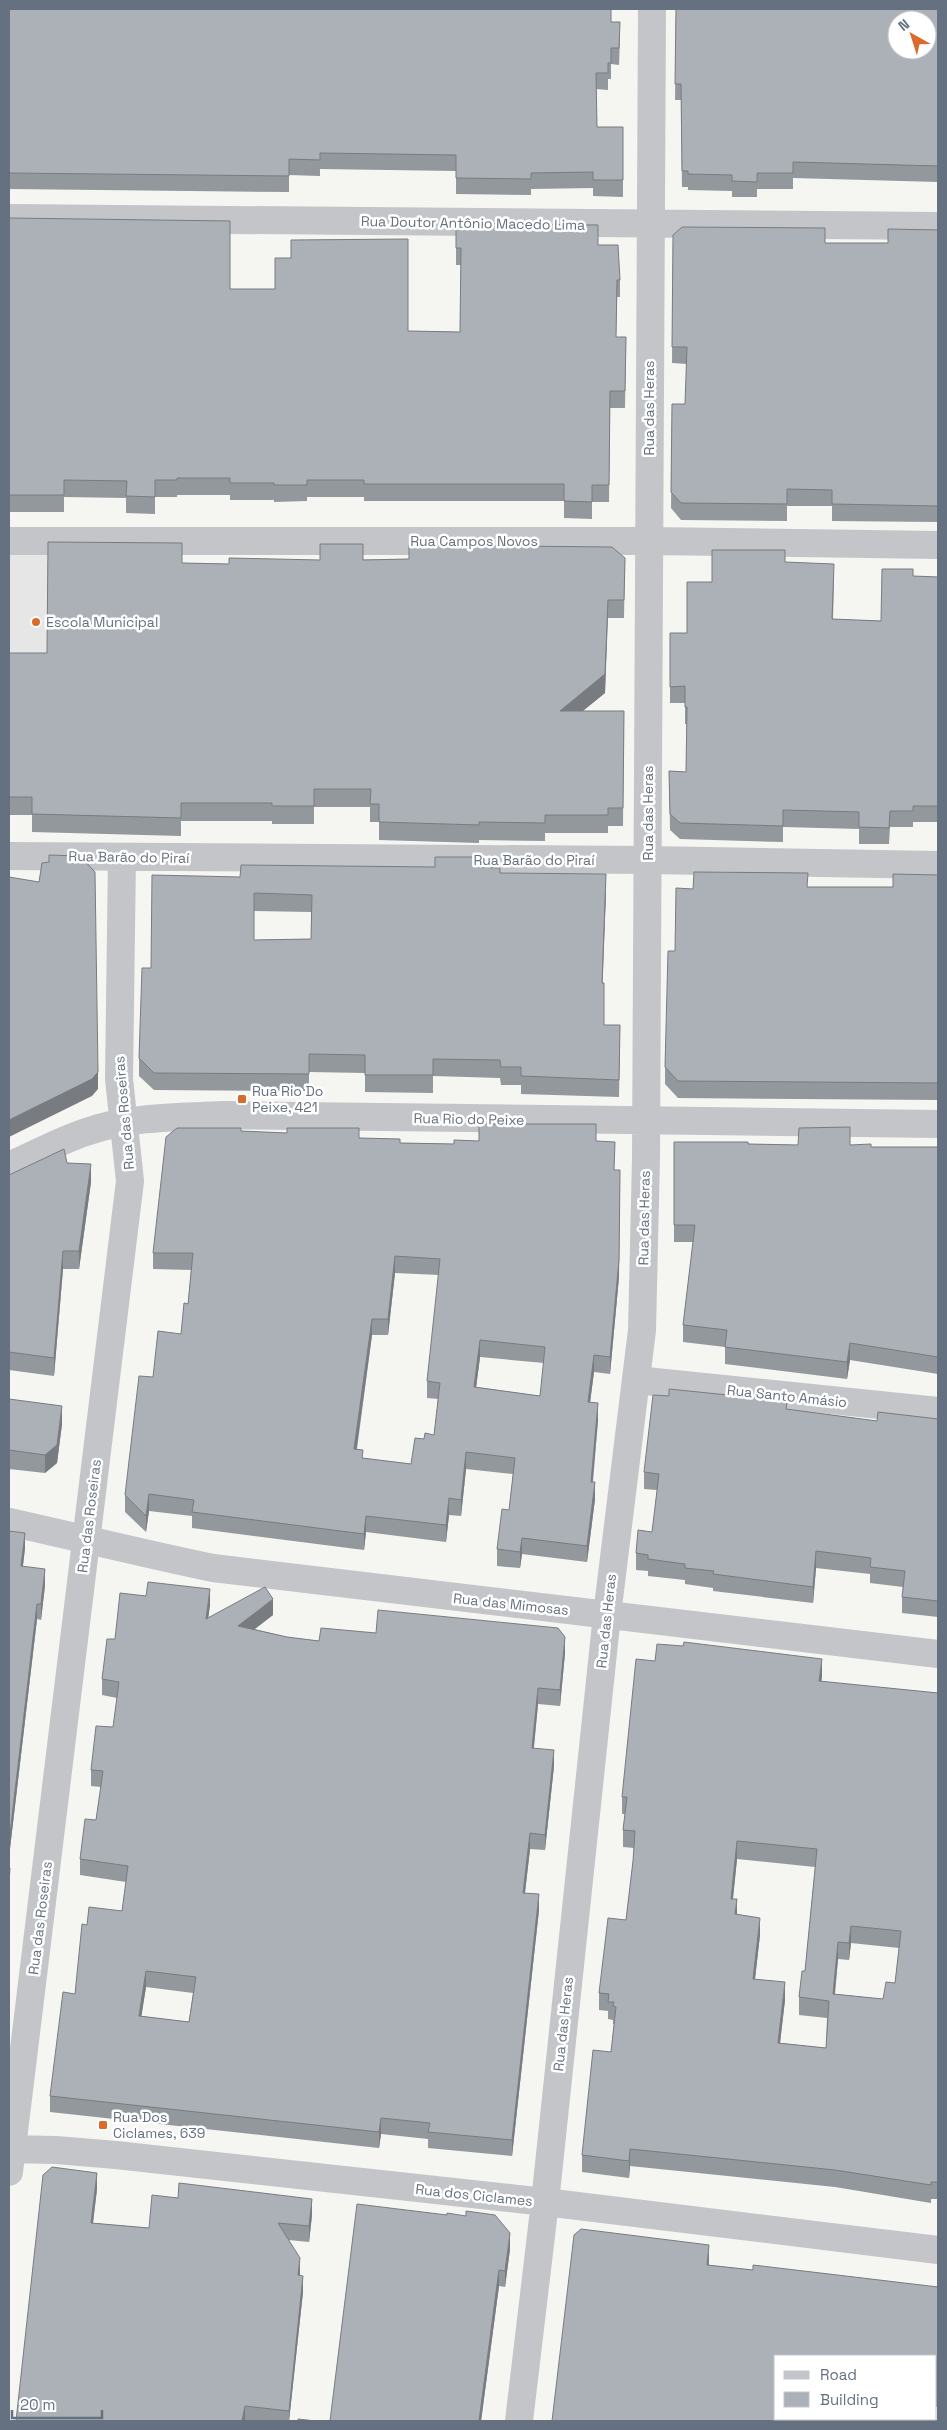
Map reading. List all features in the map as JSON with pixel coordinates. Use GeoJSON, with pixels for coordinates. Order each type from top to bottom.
{"type":"FeatureCollection","features":[{"type":"Feature","properties":{"kind":"street","name":"Rua das Heras"},"geometry":{"type":"LineString","coordinates":[[519,2421],[607,1615],[642,1330],[648,860],[652,9]]}},
{"type":"Feature","properties":{"kind":"street","name":"Rua Doutor Antônio Macedo Lima"},"geometry":{"type":"LineString","coordinates":[[9,218],[938,226]]}},
{"type":"Feature","properties":{"kind":"street","name":"Rua Campos Novos"},"geometry":{"type":"LineString","coordinates":[[9,541],[648,541],[938,545]]}},
{"type":"Feature","properties":{"kind":"street","name":"Rua Barão do Piraí"},"geometry":{"type":"LineString","coordinates":[[9,856],[648,860],[938,865]]}},
{"type":"Feature","properties":{"kind":"street","name":"Rua das Roseiras"},"geometry":{"type":"LineString","coordinates":[[10,2157],[130,1181],[118,1079],[122,857]]}},
{"type":"Feature","properties":{"kind":"street","name":"Rua Rio do Peixe"},"geometry":{"type":"LineString","coordinates":[[9,1166],[86,1132],[124,1122],[164,1117],[222,1115],[646,1122],[938,1124]]}},
{"type":"Feature","properties":{"kind":"street","name":"Rua Santo Amásio"},"geometry":{"type":"LineString","coordinates":[[636,1380],[938,1411]]}},
{"type":"Feature","properties":{"kind":"street","name":"Rua das Mimosas"},"geometry":{"type":"LineString","coordinates":[[9,1522],[86,1538],[126,1550],[213,1568],[938,1654]]}},
{"type":"Feature","properties":{"kind":"street","name":"Rua dos Ciclames"},"geometry":{"type":"LineString","coordinates":[[10,2157],[56,2150],[116,2155],[544,2202],[938,2250]]}},
{"type":"Feature","properties":{"kind":"shaded area","name":"Escola Municipal"},"geometry":{"type":"Polygon","coordinates":[[[9,553],[62,553],[64,691],[9,690],[9,553]]]}},
{"type":"Feature","properties":{"kind":"building"},"geometry":{"type":"Polygon","coordinates":[[[9,9],[611,9],[611,22],[620,22],[619,48],[611,48],[611,63],[608,63],[608,73],[596,73],[597,127],[623,127],[623,180],[593,180],[593,172],[531,173],[531,179],[456,178],[456,155],[320,153],[320,160],[289,159],[289,176],[9,173],[9,9]]]}},
{"type":"Feature","properties":{"kind":"building"},"geometry":{"type":"Polygon","coordinates":[[[676,9],[938,9],[938,166],[793,162],[793,173],[757,173],[757,182],[732,181],[732,175],[688,174],[688,171],[682,171],[681,84],[675,84],[676,9]]]}},
{"type":"Feature","properties":{"kind":"building"},"geometry":{"type":"Polygon","coordinates":[[[9,218],[230,221],[230,289],[275,289],[275,258],[291,258],[291,240],[408,239],[408,331],[460,332],[461,248],[456,248],[456,223],[598,225],[598,245],[618,245],[620,280],[617,280],[616,337],[626,337],[625,391],[610,391],[609,485],[592,485],[592,502],[564,501],[564,484],[364,484],[364,480],[307,480],[307,485],[274,485],[274,483],[230,483],[230,478],[155,480],[155,497],[126,496],[127,481],[64,480],[64,495],[9,495],[9,218]]]}},
{"type":"Feature","properties":{"kind":"building"},"geometry":{"type":"Polygon","coordinates":[[[682,227],[825,228],[825,243],[888,243],[888,229],[938,230],[938,506],[832,504],[832,490],[787,489],[787,504],[681,503],[671,492],[672,404],[685,404],[687,347],[672,347],[673,235],[682,227]]]}},
{"type":"Feature","properties":{"kind":"building"},"geometry":{"type":"Polygon","coordinates":[[[48,542],[182,543],[182,563],[229,564],[229,558],[320,560],[320,544],[363,544],[363,560],[409,559],[409,545],[612,547],[625,558],[624,600],[608,600],[605,674],[560,711],[624,711],[623,808],[608,808],[608,815],[545,815],[545,823],[479,822],[479,825],[379,822],[379,804],[370,804],[371,789],[314,789],[314,806],[272,806],[272,803],[181,803],[181,818],[32,814],[32,797],[9,797],[9,653],[47,653],[48,542]]]}},
{"type":"Feature","properties":{"kind":"building"},"geometry":{"type":"Polygon","coordinates":[[[712,550],[785,550],[785,562],[834,564],[832,619],[881,621],[882,569],[913,569],[913,576],[938,577],[938,806],[913,806],[913,811],[890,811],[889,828],[859,827],[859,812],[783,810],[783,826],[680,823],[670,814],[669,771],[686,772],[687,707],[685,707],[685,686],[670,687],[670,633],[687,633],[687,582],[712,582],[712,550]]]}},
{"type":"Feature","properties":{"kind":"building"},"geometry":{"type":"Polygon","coordinates":[[[49,855],[80,856],[95,872],[98,1072],[92,1079],[9,1120],[9,877],[39,882],[42,863],[49,862],[49,855]]]}},
{"type":"Feature","properties":{"kind":"building"},"geometry":{"type":"Polygon","coordinates":[[[435,857],[478,857],[478,867],[500,868],[500,873],[606,874],[602,983],[604,983],[604,1025],[620,1025],[619,1080],[521,1076],[521,1067],[501,1067],[500,1060],[433,1059],[433,1075],[365,1075],[365,1055],[309,1054],[309,1074],[154,1073],[139,1058],[142,968],[151,968],[152,875],[240,877],[241,865],[435,867],[435,857]],[[254,893],[254,940],[311,939],[312,895],[254,893]]]}},
{"type":"Feature","properties":{"kind":"building"},"geometry":{"type":"Polygon","coordinates":[[[694,872],[808,873],[807,887],[893,887],[893,874],[938,875],[938,1083],[678,1081],[665,1067],[668,951],[675,951],[676,888],[693,889],[694,872]]]}},
{"type":"Feature","properties":{"kind":"building"},"geometry":{"type":"Polygon","coordinates":[[[479,1124],[596,1124],[596,1141],[615,1142],[614,1170],[620,1170],[619,1260],[610,1357],[594,1355],[588,1402],[598,1403],[591,1482],[595,1482],[587,1546],[522,1538],[520,1552],[497,1549],[502,1509],[509,1510],[515,1458],[466,1452],[461,1500],[449,1498],[446,1525],[366,1516],[364,1534],[192,1512],[194,1500],[149,1494],[146,1516],[125,1495],[139,1376],[153,1377],[158,1331],[181,1334],[184,1303],[188,1304],[193,1253],[153,1253],[166,1137],[177,1128],[241,1128],[241,1131],[287,1133],[287,1128],[359,1128],[359,1138],[400,1139],[400,1143],[454,1144],[454,1140],[479,1141],[479,1124]],[[395,1256],[388,1319],[372,1319],[354,1449],[363,1450],[362,1458],[411,1464],[415,1438],[424,1439],[425,1433],[434,1435],[440,1383],[427,1381],[440,1259],[395,1256]],[[480,1340],[474,1387],[540,1396],[545,1347],[480,1340]]]}},
{"type":"Feature","properties":{"kind":"building"},"geometry":{"type":"Polygon","coordinates":[[[850,1127],[850,1145],[871,1144],[871,1147],[938,1147],[938,1357],[850,1343],[847,1362],[725,1347],[727,1330],[683,1325],[695,1225],[674,1225],[674,1142],[748,1142],[748,1144],[798,1145],[799,1128],[850,1127]]]}},
{"type":"Feature","properties":{"kind":"building"},"geometry":{"type":"Polygon","coordinates":[[[64,1149],[67,1163],[91,1164],[79,1251],[63,1251],[54,1358],[9,1352],[9,1175],[64,1149]]]}},
{"type":"Feature","properties":{"kind":"building"},"geometry":{"type":"Polygon","coordinates":[[[669,1389],[787,1401],[786,1409],[877,1421],[878,1412],[938,1419],[938,1601],[902,1597],[905,1571],[870,1567],[871,1558],[816,1551],[813,1587],[713,1574],[714,1571],[685,1568],[685,1564],[648,1559],[648,1555],[636,1553],[638,1530],[652,1532],[659,1474],[644,1472],[653,1395],[669,1396],[669,1389]]]}},
{"type":"Feature","properties":{"kind":"building"},"geometry":{"type":"Polygon","coordinates":[[[9,1399],[62,1406],[57,1445],[45,1455],[9,1450],[9,1399]]]}},
{"type":"Feature","properties":{"kind":"building"},"geometry":{"type":"Polygon","coordinates":[[[9,1531],[25,1533],[21,1566],[45,1569],[41,1604],[37,1604],[9,1842],[9,1531]]]}},
{"type":"Feature","properties":{"kind":"building"},"geometry":{"type":"Polygon","coordinates":[[[148,1582],[210,1589],[206,1619],[265,1587],[273,1599],[238,1626],[287,1637],[319,1641],[321,1628],[376,1633],[378,1610],[558,1628],[565,1637],[560,1690],[538,1688],[532,1748],[554,1750],[545,1835],[530,1833],[523,1893],[539,1894],[512,2140],[428,2132],[430,2123],[381,2118],[379,2132],[50,2096],[63,1992],[75,1994],[82,1924],[87,1925],[89,1907],[122,1911],[128,1866],[80,1859],[85,1819],[96,1820],[103,1771],[91,1770],[96,1726],[113,1727],[119,1682],[102,1679],[107,1639],[115,1639],[120,1593],[146,1596],[148,1582]],[[146,1971],[139,2016],[189,2022],[196,1977],[146,1971]]]}},
{"type":"Feature","properties":{"kind":"building"},"geometry":{"type":"Polygon","coordinates":[[[684,1642],[822,1659],[819,1681],[938,1693],[938,2182],[931,2182],[931,2185],[835,2170],[630,2149],[629,2161],[582,2155],[593,2050],[611,2052],[616,2007],[613,2006],[614,2002],[608,2002],[609,1994],[599,1993],[608,1918],[626,1920],[633,1861],[635,1831],[623,1830],[627,1797],[622,1797],[636,1659],[655,1661],[657,1644],[683,1646],[684,1642]],[[737,1841],[731,1899],[737,1899],[735,1914],[760,1918],[753,1979],[785,1982],[778,2043],[826,2048],[829,2001],[799,1997],[802,1971],[805,1971],[817,1849],[737,1841]],[[851,1926],[849,1943],[838,1942],[833,1994],[883,1999],[886,1982],[895,1983],[901,1931],[851,1926]]]}},
{"type":"Feature","properties":{"kind":"building"},"geometry":{"type":"Polygon","coordinates":[[[52,2167],[97,2173],[91,2223],[149,2228],[152,2195],[178,2198],[179,2183],[312,2199],[309,2226],[278,2223],[300,2258],[298,2275],[303,2276],[289,2411],[245,2406],[242,2421],[16,2421],[43,2175],[52,2167]]]}},
{"type":"Feature","properties":{"kind":"building"},"geometry":{"type":"Polygon","coordinates":[[[357,2204],[447,2215],[447,2213],[466,2216],[466,2211],[495,2215],[510,2233],[505,2271],[499,2270],[479,2421],[330,2421],[357,2204]]]}},
{"type":"Feature","properties":{"kind":"building"},"geometry":{"type":"Polygon","coordinates":[[[581,2229],[709,2245],[707,2265],[753,2270],[753,2265],[938,2287],[938,2391],[937,2355],[774,2355],[774,2420],[825,2421],[552,2421],[574,2235],[581,2229]]]}},
{"type":"Feature","properties":{"kind":"building"},"geometry":{"type":"Polygon","coordinates":[[[298,2419],[316,2421],[298,2421],[298,2419]]]}},
{"type":"Feature","properties":{"kind":"building"},"geometry":{"type":"Polygon","coordinates":[[[892,2420],[916,2420],[916,2421],[892,2420]]]}},
{"type":"Feature","properties":{"kind":"place","name":"Escola Municipal"},"geometry":{"type":"Point","coordinates":[36,622]}},
{"type":"Feature","properties":{"kind":"place","name":"Rua Rio Do Peixe, 421"},"geometry":{"type":"Point","coordinates":[242,1099]}},
{"type":"Feature","properties":{"kind":"place","name":"Rua Dos Ciclames, 639"},"geometry":{"type":"Point","coordinates":[103,2125]}}]}
